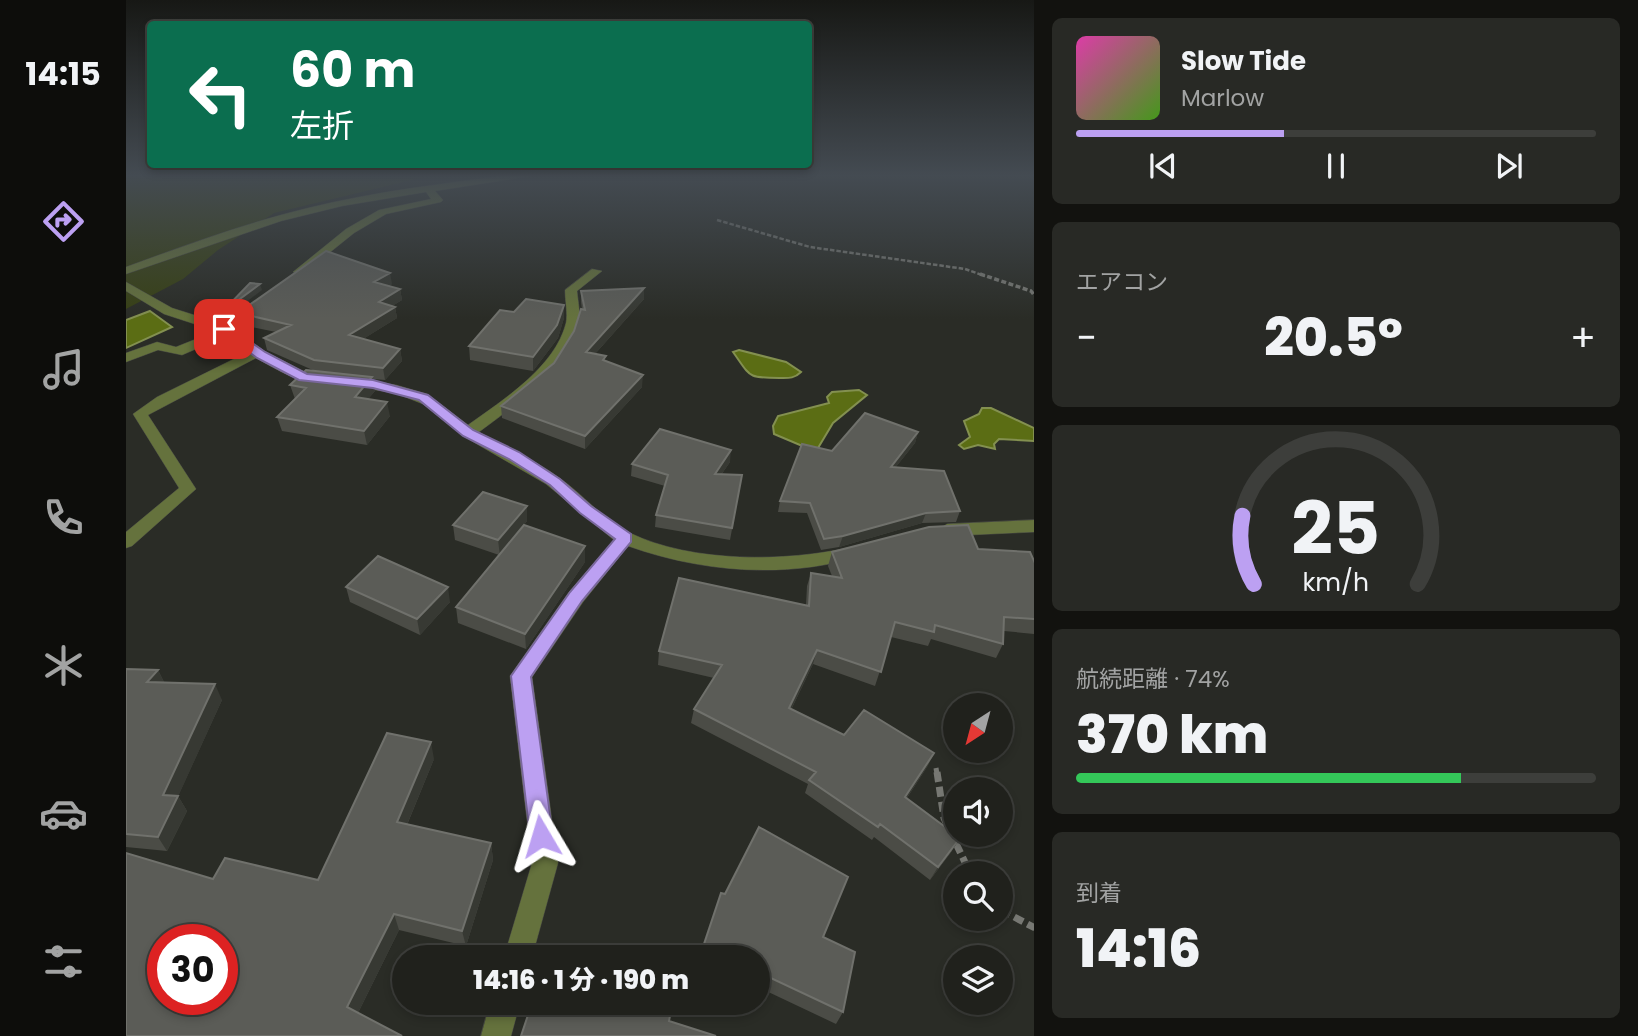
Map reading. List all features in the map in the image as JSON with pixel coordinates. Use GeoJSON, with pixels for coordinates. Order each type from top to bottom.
{"type":"FeatureCollection","features":[{"type":"Feature","properties":{"kind":"street"},"geometry":{"type":"LineString","coordinates":[[126,271],[208,240],[265,222]]}},
{"type":"Feature","properties":{"kind":"street"},"geometry":{"type":"LineString","coordinates":[[292,278],[350,231],[365,222]]}},
{"type":"Feature","properties":{"kind":"street"},"geometry":{"type":"LineString","coordinates":[[468,433],[529,387],[568,335],[572,321],[571,290],[596,271]]}},
{"type":"Feature","properties":{"kind":"street"},"geometry":{"type":"LineString","coordinates":[[126,286],[168,311],[228,327],[258,352],[304,377],[373,384],[423,397],[468,433],[514,456],[555,482],[585,510],[625,538],[676,553],[779,563],[840,556],[876,546]]}},
{"type":"Feature","properties":{"kind":"street"},"geometry":{"type":"LineString","coordinates":[[126,358],[157,346],[177,352],[228,327]]}},
{"type":"Feature","properties":{"kind":"street"},"geometry":{"type":"LineString","coordinates":[[126,542],[188,489],[140,414],[162,400],[258,352]]}},
{"type":"Feature","properties":{"kind":"street"},"geometry":{"type":"LineString","coordinates":[[923,531],[1034,526]]}},
{"type":"Feature","properties":{"kind":"street"},"geometry":{"type":"LineString","coordinates":[[521,945],[545,863],[521,676],[576,597],[625,538]]}},
{"type":"Feature","properties":{"kind":"street"},"geometry":{"type":"LineString","coordinates":[[496,1036],[502,1015]]}},
{"type":"Feature","properties":{"kind":"path"},"geometry":{"type":"LineString","coordinates":[[725,222],[810,247],[965,269],[1032,290],[1034,296]]}},
{"type":"Feature","properties":{"kind":"path"},"geometry":{"type":"LineString","coordinates":[[936,768],[944,818],[964,861]]}},
{"type":"Feature","properties":{"kind":"path"},"geometry":{"type":"LineString","coordinates":[[1013,917],[1034,928]]}},
{"type":"Feature","properties":{"kind":"shaded area"},"geometry":{"type":"Polygon","coordinates":[[[126,222],[260,222],[218,250],[183,279],[126,309],[126,222]]]}},
{"type":"Feature","properties":{"kind":"shaded area"},"geometry":{"type":"Polygon","coordinates":[[[150,311],[172,327],[126,348],[126,320],[150,311]]]}},
{"type":"Feature","properties":{"kind":"shaded area"},"geometry":{"type":"Polygon","coordinates":[[[739,350],[786,362],[801,372],[788,378],[755,376],[747,371],[733,352],[739,350]]]}},
{"type":"Feature","properties":{"kind":"shaded area"},"geometry":{"type":"Polygon","coordinates":[[[859,390],[867,395],[833,423],[818,448],[807,448],[774,434],[773,426],[778,416],[829,403],[827,397],[832,392],[859,390]]]}},
{"type":"Feature","properties":{"kind":"shaded area"},"geometry":{"type":"Polygon","coordinates":[[[982,408],[991,408],[1034,428],[1034,441],[999,439],[994,444],[995,449],[978,445],[964,449],[959,445],[970,437],[964,421],[979,414],[982,408]]]}},
{"type":"Feature","properties":{"kind":"building"},"geometry":{"type":"Polygon","coordinates":[[[326,251],[390,273],[374,282],[400,289],[379,302],[395,307],[349,335],[400,349],[383,368],[314,360],[264,338],[291,325],[238,313],[326,251]]]}},
{"type":"Feature","properties":{"kind":"building"},"geometry":{"type":"Polygon","coordinates":[[[250,283],[260,284],[221,313],[250,283]]]}},
{"type":"Feature","properties":{"kind":"building"},"geometry":{"type":"Polygon","coordinates":[[[644,288],[586,352],[606,356],[603,360],[643,375],[585,436],[501,406],[554,363],[574,331],[581,309],[585,310],[581,291],[644,288]]]}},
{"type":"Feature","properties":{"kind":"building"},"geometry":{"type":"Polygon","coordinates":[[[526,299],[564,305],[557,325],[533,357],[469,346],[500,310],[514,312],[526,299]]]}},
{"type":"Feature","properties":{"kind":"building"},"geometry":{"type":"Polygon","coordinates":[[[306,370],[372,377],[355,397],[387,402],[364,431],[277,417],[306,388],[290,385],[306,370]]]}},
{"type":"Feature","properties":{"kind":"building"},"geometry":{"type":"Polygon","coordinates":[[[865,413],[918,432],[891,467],[944,471],[960,511],[926,513],[824,539],[810,503],[780,501],[802,444],[832,451],[865,413]]]}},
{"type":"Feature","properties":{"kind":"building"},"geometry":{"type":"Polygon","coordinates":[[[660,429],[731,450],[715,474],[742,475],[732,528],[656,515],[668,475],[632,464],[660,429]]]}},
{"type":"Feature","properties":{"kind":"building"},"geometry":{"type":"Polygon","coordinates":[[[483,492],[527,506],[498,540],[453,525],[483,492]]]}},
{"type":"Feature","properties":{"kind":"building"},"geometry":{"type":"Polygon","coordinates":[[[524,525],[585,546],[525,634],[456,607],[524,525]]]}},
{"type":"Feature","properties":{"kind":"building"},"geometry":{"type":"Polygon","coordinates":[[[968,525],[978,549],[1030,552],[1034,561],[1034,619],[1004,617],[1003,644],[935,625],[934,632],[895,622],[881,672],[817,650],[789,708],[844,735],[864,710],[934,753],[905,797],[943,825],[943,847],[953,847],[938,867],[880,824],[878,827],[809,780],[816,772],[694,709],[722,665],[659,651],[679,578],[809,606],[811,573],[842,578],[832,552],[929,527],[968,525]]]}},
{"type":"Feature","properties":{"kind":"building"},"geometry":{"type":"Polygon","coordinates":[[[378,556],[448,587],[417,619],[346,587],[378,556]]]}},
{"type":"Feature","properties":{"kind":"building"},"geometry":{"type":"Polygon","coordinates":[[[126,669],[158,670],[147,682],[215,684],[163,795],[178,796],[158,837],[126,834],[126,669]]]}},
{"type":"Feature","properties":{"kind":"building"},"geometry":{"type":"Polygon","coordinates":[[[387,733],[431,742],[397,822],[491,843],[462,931],[394,914],[347,1007],[402,1036],[126,1036],[126,853],[213,879],[225,858],[318,880],[387,733]]]}},
{"type":"Feature","properties":{"kind":"building"},"geometry":{"type":"Polygon","coordinates":[[[759,827],[848,877],[823,937],[855,952],[843,1012],[770,978],[770,945],[704,945],[721,893],[725,894],[759,827]]]}},
{"type":"Feature","properties":{"kind":"building"},"geometry":{"type":"Polygon","coordinates":[[[528,1015],[670,1015],[669,1021],[716,1036],[521,1036],[528,1015]]]}},
{"type":"Feature","properties":{"kind":"route"},"geometry":{"type":"LineString","coordinates":[[224,329],[261,355],[304,377],[373,384],[423,397],[468,433],[514,456],[555,482],[585,510],[625,538],[576,597],[521,676],[541,836]]}}]}
